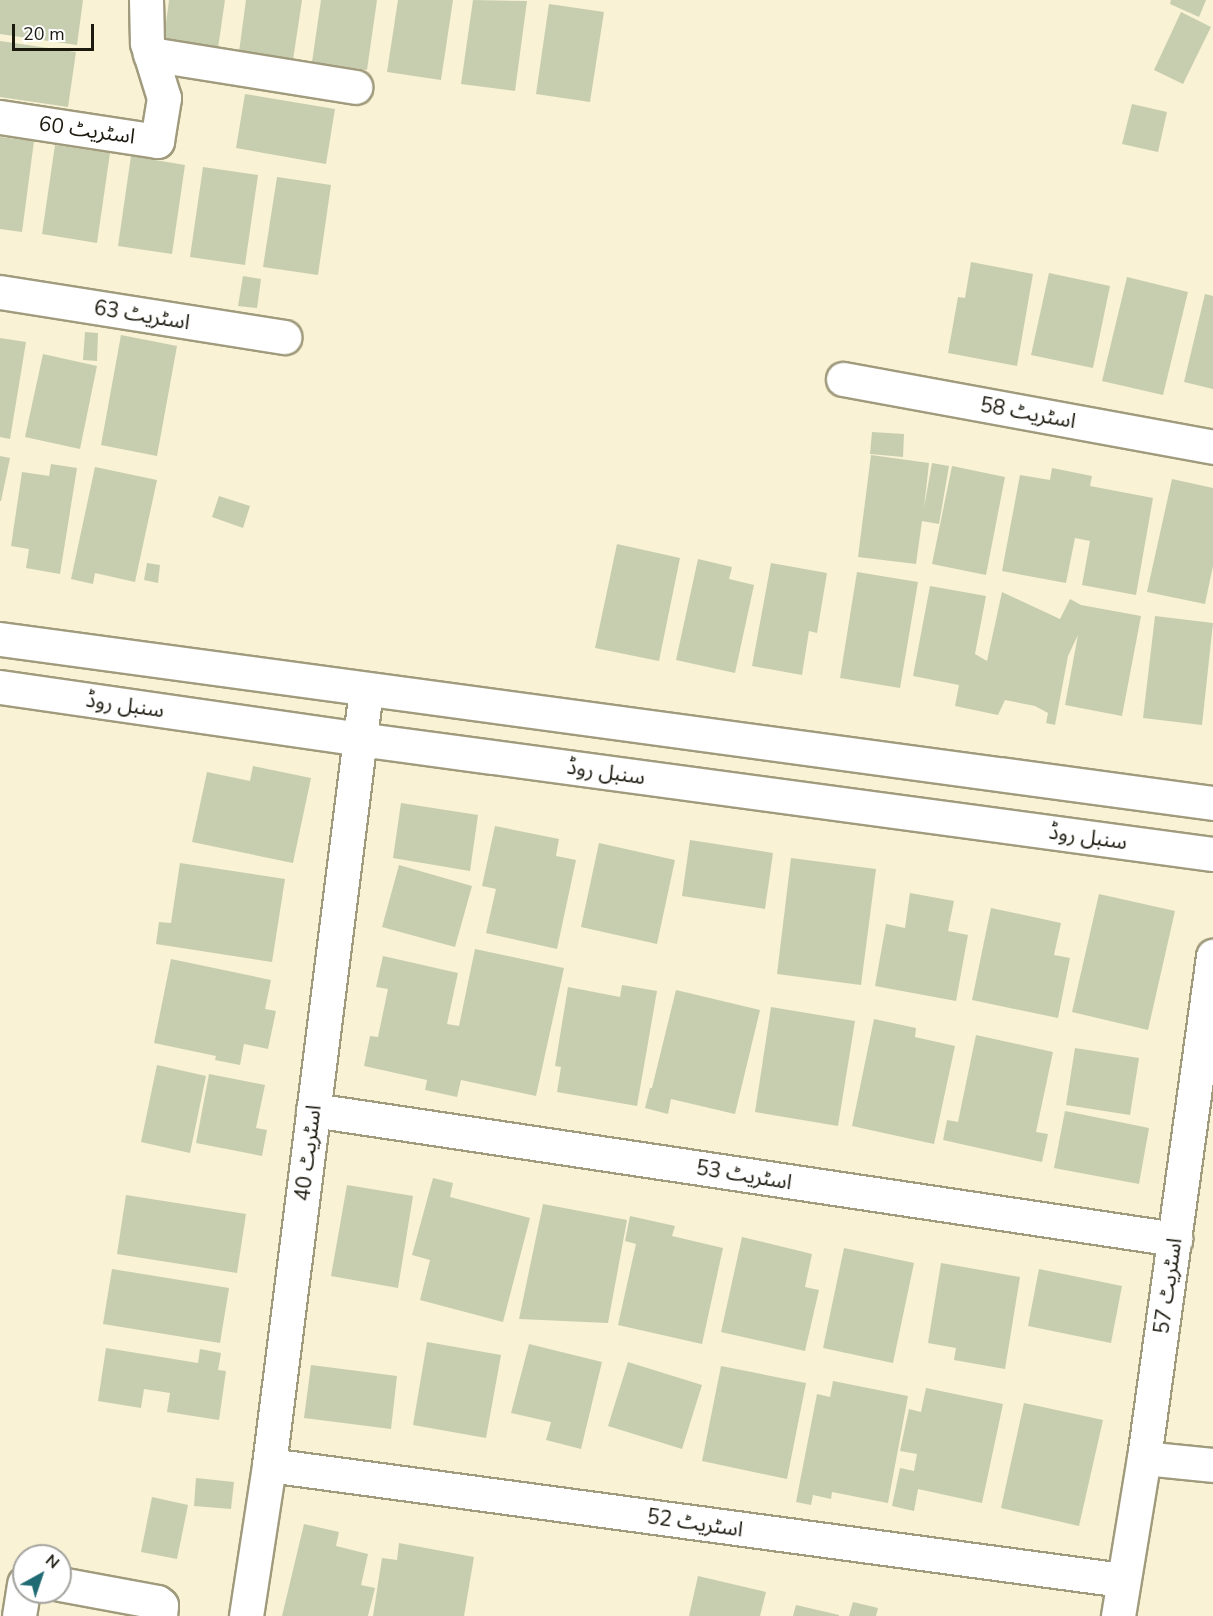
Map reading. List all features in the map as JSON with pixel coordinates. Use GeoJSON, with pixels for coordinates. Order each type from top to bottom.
{"type":"FeatureCollection","features":[{"type":"Feature","properties":{"kind":"street","name":"اسٹریٹ 60"},"geometry":{"type":"LineString","coordinates":[[0,117],[157,141],[164,98],[150,54],[146,30],[146,0]]}},
{"type":"Feature","properties":{"kind":"street"},"geometry":{"type":"LineString","coordinates":[[150,54],[355,87]]}},
{"type":"Feature","properties":{"kind":"street","name":"اسٹریٹ 63"},"geometry":{"type":"LineString","coordinates":[[0,292],[284,337]]}},
{"type":"Feature","properties":{"kind":"street","name":"اسٹریٹ 58"},"geometry":{"type":"LineString","coordinates":[[843,379],[1213,447]]}},
{"type":"Feature","properties":{"kind":"street"},"geometry":{"type":"LineString","coordinates":[[0,639],[1213,802]]}},
{"type":"Feature","properties":{"kind":"street","name":"سنبل روڈ"},"geometry":{"type":"LineString","coordinates":[[0,687],[359,739],[1213,854]]}},
{"type":"Feature","properties":{"kind":"street","name":"اسٹریٹ 40"},"geometry":{"type":"LineString","coordinates":[[246,1616],[269,1465],[366,689]]}},
{"type":"Feature","properties":{"kind":"street","name":"اسٹریٹ 57"},"geometry":{"type":"LineString","coordinates":[[1118,1616],[1122,1580],[1144,1458],[1213,956]]}},
{"type":"Feature","properties":{"kind":"street","name":"اسٹریٹ 53"},"geometry":{"type":"LineString","coordinates":[[313,1110],[1175,1239]]}},
{"type":"Feature","properties":{"kind":"street"},"geometry":{"type":"LineString","coordinates":[[1144,1458],[1213,1465]]}},
{"type":"Feature","properties":{"kind":"street","name":"اسٹریٹ 52"},"geometry":{"type":"LineString","coordinates":[[269,1465],[1122,1580]]}},
{"type":"Feature","properties":{"kind":"street"},"geometry":{"type":"LineString","coordinates":[[72,1586],[157,1602],[161,1605],[159,1616]]}},
{"type":"Feature","properties":{"kind":"building"},"geometry":{"type":"Polygon","coordinates":[[[0,0],[83,0],[77,45],[0,34],[0,0]]]}},
{"type":"Feature","properties":{"kind":"building"},"geometry":{"type":"Polygon","coordinates":[[[169,0],[225,0],[218,48],[164,39],[169,0]]]}},
{"type":"Feature","properties":{"kind":"building"},"geometry":{"type":"Polygon","coordinates":[[[246,0],[302,0],[293,60],[239,52],[246,0]]]}},
{"type":"Feature","properties":{"kind":"building"},"geometry":{"type":"Polygon","coordinates":[[[321,0],[377,0],[367,70],[312,62],[321,0]]]}},
{"type":"Feature","properties":{"kind":"building"},"geometry":{"type":"Polygon","coordinates":[[[398,0],[453,0],[441,80],[387,72],[398,0]]]}},
{"type":"Feature","properties":{"kind":"building"},"geometry":{"type":"Polygon","coordinates":[[[473,0],[527,1],[515,91],[461,84],[473,0]]]}},
{"type":"Feature","properties":{"kind":"building"},"geometry":{"type":"Polygon","coordinates":[[[1171,0],[1206,0],[1199,17],[1170,4],[1171,0]]]}},
{"type":"Feature","properties":{"kind":"building"},"geometry":{"type":"Polygon","coordinates":[[[549,4],[604,12],[590,102],[536,94],[549,4]]]}},
{"type":"Feature","properties":{"kind":"building"},"geometry":{"type":"Polygon","coordinates":[[[1181,12],[1211,27],[1183,84],[1154,70],[1181,12]]]}},
{"type":"Feature","properties":{"kind":"building"},"geometry":{"type":"Polygon","coordinates":[[[0,41],[76,52],[68,107],[0,97],[0,41]]]}},
{"type":"Feature","properties":{"kind":"building"},"geometry":{"type":"Polygon","coordinates":[[[245,94],[335,109],[326,164],[236,148],[245,94]]]}},
{"type":"Feature","properties":{"kind":"building"},"geometry":{"type":"Polygon","coordinates":[[[1132,104],[1167,112],[1158,152],[1122,144],[1132,104]]]}},
{"type":"Feature","properties":{"kind":"building"},"geometry":{"type":"Polygon","coordinates":[[[0,137],[34,141],[22,232],[0,229],[0,137]]]}},
{"type":"Feature","properties":{"kind":"building"},"geometry":{"type":"Polygon","coordinates":[[[55,145],[110,153],[97,243],[42,234],[55,145]]]}},
{"type":"Feature","properties":{"kind":"building"},"geometry":{"type":"Polygon","coordinates":[[[131,156],[185,165],[172,254],[118,246],[131,156]]]}},
{"type":"Feature","properties":{"kind":"building"},"geometry":{"type":"Polygon","coordinates":[[[203,167],[258,175],[245,265],[190,257],[203,167]]]}},
{"type":"Feature","properties":{"kind":"building"},"geometry":{"type":"Polygon","coordinates":[[[277,177],[331,185],[318,275],[263,267],[277,177]]]}},
{"type":"Feature","properties":{"kind":"building"},"geometry":{"type":"Polygon","coordinates":[[[971,262],[1033,274],[1017,366],[948,353],[958,297],[965,298],[971,262]]]}},
{"type":"Feature","properties":{"kind":"building"},"geometry":{"type":"Polygon","coordinates":[[[1049,273],[1110,286],[1093,368],[1031,355],[1049,273]]]}},
{"type":"Feature","properties":{"kind":"building"},"geometry":{"type":"Polygon","coordinates":[[[243,276],[261,279],[257,308],[238,306],[243,276]]]}},
{"type":"Feature","properties":{"kind":"building"},"geometry":{"type":"Polygon","coordinates":[[[1127,277],[1188,292],[1163,395],[1102,381],[1127,277]]]}},
{"type":"Feature","properties":{"kind":"building"},"geometry":{"type":"Polygon","coordinates":[[[1205,294],[1213,296],[1213,389],[1184,382],[1205,294]]]}},
{"type":"Feature","properties":{"kind":"building"},"geometry":{"type":"Polygon","coordinates":[[[85,332],[98,333],[97,361],[83,360],[85,332]]]}},
{"type":"Feature","properties":{"kind":"building"},"geometry":{"type":"Polygon","coordinates":[[[121,335],[177,346],[157,456],[101,445],[121,335]]]}},
{"type":"Feature","properties":{"kind":"building"},"geometry":{"type":"Polygon","coordinates":[[[0,338],[26,342],[10,439],[0,437],[0,338]]]}},
{"type":"Feature","properties":{"kind":"building"},"geometry":{"type":"Polygon","coordinates":[[[43,354],[97,366],[80,449],[25,437],[43,354]]]}},
{"type":"Feature","properties":{"kind":"building"},"geometry":{"type":"Polygon","coordinates":[[[872,432],[904,434],[903,457],[870,454],[872,432]]]}},
{"type":"Feature","properties":{"kind":"building"},"geometry":{"type":"Polygon","coordinates":[[[871,455],[929,463],[924,508],[932,463],[949,466],[939,524],[922,521],[916,564],[858,557],[871,455]]]}},
{"type":"Feature","properties":{"kind":"building"},"geometry":{"type":"Polygon","coordinates":[[[0,456],[10,458],[1,501],[0,501],[0,456]]]}},
{"type":"Feature","properties":{"kind":"building"},"geometry":{"type":"Polygon","coordinates":[[[51,464],[77,468],[60,574],[26,568],[29,549],[11,546],[22,472],[49,476],[51,464]]]}},
{"type":"Feature","properties":{"kind":"building"},"geometry":{"type":"Polygon","coordinates":[[[952,466],[1005,477],[986,575],[932,564],[952,466]]]}},
{"type":"Feature","properties":{"kind":"building"},"geometry":{"type":"Polygon","coordinates":[[[95,467],[157,480],[135,582],[95,573],[93,584],[71,579],[95,467]]]}},
{"type":"Feature","properties":{"kind":"building"},"geometry":{"type":"Polygon","coordinates":[[[1052,468],[1092,476],[1090,486],[1153,498],[1136,595],[1082,585],[1090,541],[1075,538],[1066,583],[1002,571],[1020,475],[1050,480],[1052,468]]]}},
{"type":"Feature","properties":{"kind":"building"},"geometry":{"type":"Polygon","coordinates":[[[1172,479],[1213,488],[1213,566],[1205,604],[1147,592],[1172,479]]]}},
{"type":"Feature","properties":{"kind":"building"},"geometry":{"type":"Polygon","coordinates":[[[219,496],[250,506],[243,528],[212,517],[219,496]]]}},
{"type":"Feature","properties":{"kind":"building"},"geometry":{"type":"Polygon","coordinates":[[[617,544],[680,558],[659,661],[595,648],[617,544]]]}},
{"type":"Feature","properties":{"kind":"building"},"geometry":{"type":"Polygon","coordinates":[[[698,559],[732,567],[729,579],[754,585],[735,673],[676,660],[698,559]]]}},
{"type":"Feature","properties":{"kind":"building"},"geometry":{"type":"Polygon","coordinates":[[[147,563],[160,565],[158,583],[144,580],[147,563]]]}},
{"type":"Feature","properties":{"kind":"building"},"geometry":{"type":"Polygon","coordinates":[[[771,563],[827,573],[817,633],[809,631],[802,675],[752,666],[771,563]]]}},
{"type":"Feature","properties":{"kind":"building"},"geometry":{"type":"Polygon","coordinates":[[[857,572],[918,582],[900,688],[840,678],[857,572]]]}},
{"type":"Feature","properties":{"kind":"building"},"geometry":{"type":"Polygon","coordinates":[[[930,586],[986,596],[975,654],[987,661],[1002,592],[1060,619],[1070,599],[1081,605],[1141,616],[1122,716],[1065,705],[1078,635],[1068,656],[1055,725],[1046,723],[1048,713],[1035,706],[1005,700],[998,715],[955,706],[959,685],[913,676],[930,586]]]}},
{"type":"Feature","properties":{"kind":"building"},"geometry":{"type":"Polygon","coordinates":[[[1155,616],[1213,623],[1202,725],[1143,718],[1155,616]]]}},
{"type":"Feature","properties":{"kind":"building"},"geometry":{"type":"Polygon","coordinates":[[[253,766],[311,778],[293,863],[192,842],[207,772],[250,781],[253,766]]]}},
{"type":"Feature","properties":{"kind":"building"},"geometry":{"type":"Polygon","coordinates":[[[401,803],[478,815],[470,871],[393,858],[401,803]]]}},
{"type":"Feature","properties":{"kind":"building"},"geometry":{"type":"Polygon","coordinates":[[[495,826],[559,839],[556,856],[576,860],[557,949],[486,933],[496,889],[482,886],[495,826]]]}},
{"type":"Feature","properties":{"kind":"building"},"geometry":{"type":"Polygon","coordinates":[[[690,840],[773,853],[765,909],[682,896],[690,840]]]}},
{"type":"Feature","properties":{"kind":"building"},"geometry":{"type":"Polygon","coordinates":[[[599,843],[675,860],[657,944],[581,927],[599,843]]]}},
{"type":"Feature","properties":{"kind":"building"},"geometry":{"type":"Polygon","coordinates":[[[791,858],[876,869],[861,985],[777,974],[791,858]]]}},
{"type":"Feature","properties":{"kind":"building"},"geometry":{"type":"Polygon","coordinates":[[[180,863],[285,879],[272,962],[156,944],[159,922],[171,923],[180,863]]]}},
{"type":"Feature","properties":{"kind":"building"},"geometry":{"type":"Polygon","coordinates":[[[399,865],[472,886],[455,947],[382,927],[399,865]]]}},
{"type":"Feature","properties":{"kind":"building"},"geometry":{"type":"Polygon","coordinates":[[[910,893],[954,901],[948,931],[968,935],[956,1001],[875,986],[886,924],[905,928],[910,893]]]}},
{"type":"Feature","properties":{"kind":"building"},"geometry":{"type":"Polygon","coordinates":[[[1099,894],[1175,911],[1148,1030],[1072,1012],[1099,894]]]}},
{"type":"Feature","properties":{"kind":"building"},"geometry":{"type":"Polygon","coordinates":[[[991,908],[1061,923],[1054,955],[1070,958],[1058,1018],[972,1000],[991,908]]]}},
{"type":"Feature","properties":{"kind":"building"},"geometry":{"type":"Polygon","coordinates":[[[475,949],[564,968],[536,1096],[461,1080],[457,1097],[425,1090],[427,1080],[364,1066],[370,1036],[378,1037],[388,989],[376,987],[383,956],[458,973],[447,1024],[459,1026],[475,949]]]}},
{"type":"Feature","properties":{"kind":"building"},"geometry":{"type":"Polygon","coordinates":[[[171,959],[271,980],[265,1009],[276,1011],[268,1049],[244,1044],[240,1065],[215,1060],[216,1056],[154,1043],[171,959]]]}},
{"type":"Feature","properties":{"kind":"building"},"geometry":{"type":"Polygon","coordinates":[[[622,985],[657,991],[637,1106],[557,1092],[561,1067],[555,1066],[568,987],[620,997],[622,985]]]}},
{"type":"Feature","properties":{"kind":"building"},"geometry":{"type":"Polygon","coordinates":[[[676,990],[760,1010],[735,1114],[671,1099],[668,1114],[645,1108],[676,990]]]}},
{"type":"Feature","properties":{"kind":"building"},"geometry":{"type":"Polygon","coordinates":[[[771,1007],[855,1021],[838,1126],[755,1112],[771,1007]]]}},
{"type":"Feature","properties":{"kind":"building"},"geometry":{"type":"Polygon","coordinates":[[[874,1019],[916,1028],[915,1037],[955,1046],[934,1144],[852,1126],[874,1019]]]}},
{"type":"Feature","properties":{"kind":"building"},"geometry":{"type":"Polygon","coordinates":[[[976,1035],[1053,1052],[1036,1132],[1048,1134],[1042,1162],[943,1140],[947,1120],[958,1122],[976,1035]]]}},
{"type":"Feature","properties":{"kind":"building"},"geometry":{"type":"Polygon","coordinates":[[[1075,1048],[1139,1058],[1130,1115],[1066,1105],[1075,1048]]]}},
{"type":"Feature","properties":{"kind":"building"},"geometry":{"type":"Polygon","coordinates":[[[157,1065],[206,1076],[190,1153],[141,1142],[157,1065]]]}},
{"type":"Feature","properties":{"kind":"building"},"geometry":{"type":"Polygon","coordinates":[[[209,1074],[265,1085],[256,1128],[267,1130],[262,1156],[196,1143],[209,1074]]]}},
{"type":"Feature","properties":{"kind":"building"},"geometry":{"type":"Polygon","coordinates":[[[1065,1111],[1149,1128],[1139,1184],[1054,1168],[1065,1111]]]}},
{"type":"Feature","properties":{"kind":"building"},"geometry":{"type":"Polygon","coordinates":[[[433,1178],[453,1183],[450,1197],[530,1218],[503,1322],[420,1300],[430,1260],[412,1255],[433,1178]]]}},
{"type":"Feature","properties":{"kind":"building"},"geometry":{"type":"Polygon","coordinates":[[[347,1185],[413,1196],[398,1288],[331,1276],[347,1185]]]}},
{"type":"Feature","properties":{"kind":"building"},"geometry":{"type":"Polygon","coordinates":[[[126,1195],[246,1214],[237,1273],[117,1254],[126,1195]]]}},
{"type":"Feature","properties":{"kind":"building"},"geometry":{"type":"Polygon","coordinates":[[[543,1204],[627,1220],[608,1323],[519,1319],[543,1204]]]}},
{"type":"Feature","properties":{"kind":"building"},"geometry":{"type":"Polygon","coordinates":[[[630,1216],[675,1226],[672,1236],[723,1248],[702,1344],[618,1325],[636,1244],[625,1241],[630,1216]]]}},
{"type":"Feature","properties":{"kind":"building"},"geometry":{"type":"Polygon","coordinates":[[[742,1237],[812,1254],[805,1287],[819,1290],[805,1351],[721,1332],[742,1237]]]}},
{"type":"Feature","properties":{"kind":"building"},"geometry":{"type":"Polygon","coordinates":[[[844,1248],[914,1263],[893,1363],[823,1348],[844,1248]]]}},
{"type":"Feature","properties":{"kind":"building"},"geometry":{"type":"Polygon","coordinates":[[[941,1263],[1020,1277],[1005,1369],[954,1360],[956,1348],[928,1343],[941,1263]]]}},
{"type":"Feature","properties":{"kind":"building"},"geometry":{"type":"Polygon","coordinates":[[[112,1269],[229,1288],[220,1343],[103,1324],[112,1269]]]}},
{"type":"Feature","properties":{"kind":"building"},"geometry":{"type":"Polygon","coordinates":[[[1039,1269],[1122,1286],[1111,1343],[1028,1326],[1039,1269]]]}},
{"type":"Feature","properties":{"kind":"building"},"geometry":{"type":"Polygon","coordinates":[[[427,1342],[501,1355],[486,1438],[413,1425],[427,1342]]]}},
{"type":"Feature","properties":{"kind":"building"},"geometry":{"type":"Polygon","coordinates":[[[529,1344],[602,1362],[581,1449],[546,1440],[551,1422],[511,1413],[529,1344]]]}},
{"type":"Feature","properties":{"kind":"building"},"geometry":{"type":"Polygon","coordinates":[[[106,1348],[198,1363],[200,1349],[221,1353],[218,1370],[226,1371],[219,1420],[167,1412],[170,1393],[144,1389],[141,1408],[98,1401],[106,1348]]]}},
{"type":"Feature","properties":{"kind":"building"},"geometry":{"type":"Polygon","coordinates":[[[628,1362],[702,1385],[682,1449],[608,1426],[628,1362]]]}},
{"type":"Feature","properties":{"kind":"building"},"geometry":{"type":"Polygon","coordinates":[[[311,1365],[397,1376],[391,1429],[304,1418],[311,1365]]]}},
{"type":"Feature","properties":{"kind":"building"},"geometry":{"type":"Polygon","coordinates":[[[721,1366],[806,1383],[787,1479],[702,1461],[721,1366]]]}},
{"type":"Feature","properties":{"kind":"building"},"geometry":{"type":"Polygon","coordinates":[[[833,1381],[908,1396],[888,1503],[832,1492],[831,1499],[813,1495],[811,1505],[796,1502],[817,1394],[830,1397],[833,1381]]]}},
{"type":"Feature","properties":{"kind":"building"},"geometry":{"type":"Polygon","coordinates":[[[926,1388],[1003,1404],[982,1503],[918,1489],[914,1511],[892,1506],[900,1468],[914,1471],[917,1454],[900,1451],[909,1409],[921,1412],[926,1388]]]}},
{"type":"Feature","properties":{"kind":"building"},"geometry":{"type":"Polygon","coordinates":[[[1024,1403],[1103,1420],[1079,1526],[1001,1508],[1024,1403]]]}},
{"type":"Feature","properties":{"kind":"building"},"geometry":{"type":"Polygon","coordinates":[[[196,1478],[234,1482],[231,1509],[194,1506],[196,1478]]]}},
{"type":"Feature","properties":{"kind":"building"},"geometry":{"type":"Polygon","coordinates":[[[152,1497],[188,1505],[177,1559],[141,1552],[152,1497]]]}},
{"type":"Feature","properties":{"kind":"building"},"geometry":{"type":"Polygon","coordinates":[[[304,1524],[339,1532],[336,1546],[368,1554],[361,1585],[375,1588],[368,1616],[282,1616],[304,1524]]]}},
{"type":"Feature","properties":{"kind":"building"},"geometry":{"type":"Polygon","coordinates":[[[399,1543],[474,1557],[464,1616],[373,1616],[382,1558],[397,1560],[399,1543]]]}},
{"type":"Feature","properties":{"kind":"building"},"geometry":{"type":"Polygon","coordinates":[[[698,1576],[766,1592],[760,1616],[689,1616],[698,1576]]]}},
{"type":"Feature","properties":{"kind":"building"},"geometry":{"type":"Polygon","coordinates":[[[853,1602],[878,1608],[876,1616],[849,1616],[853,1602]]]}},
{"type":"Feature","properties":{"kind":"building"},"geometry":{"type":"Polygon","coordinates":[[[796,1605],[839,1615],[839,1616],[793,1616],[796,1605]]]}}]}
